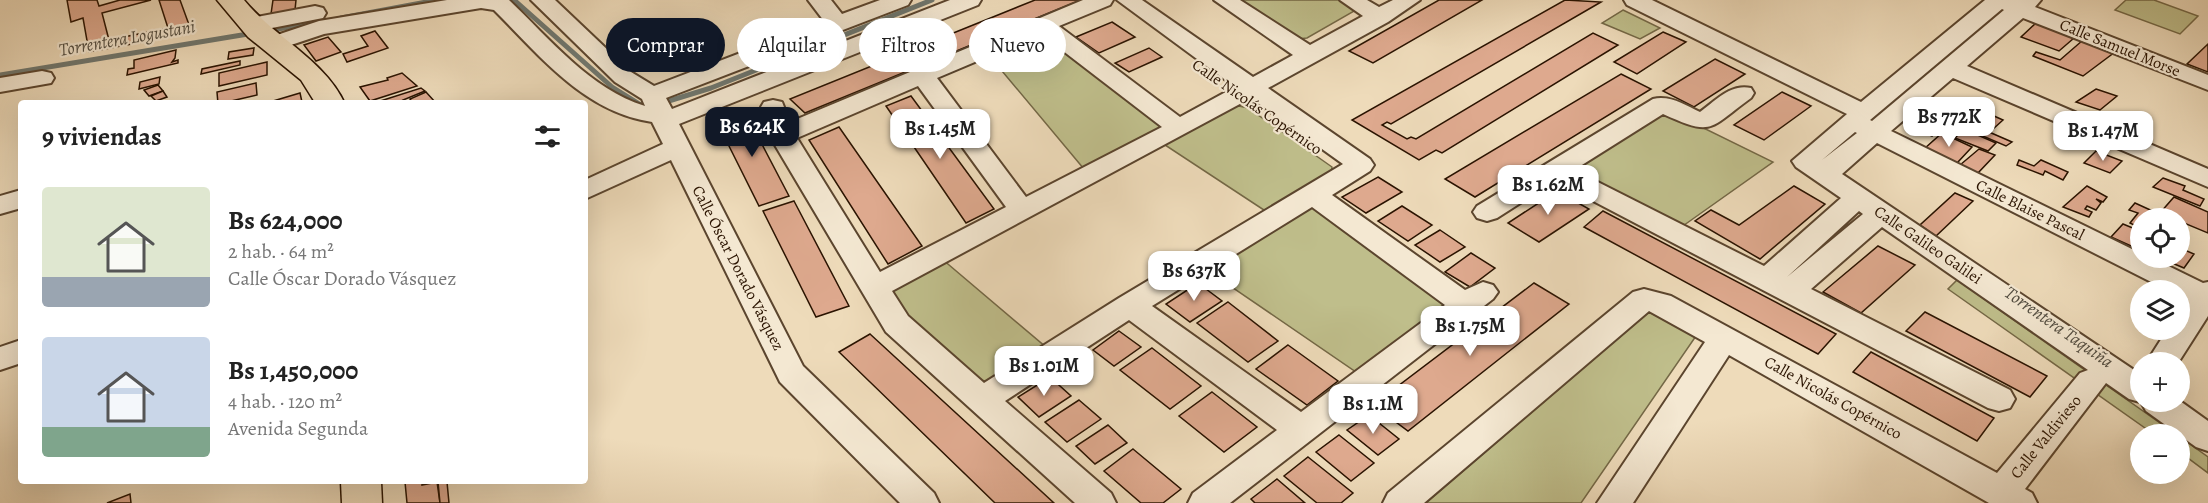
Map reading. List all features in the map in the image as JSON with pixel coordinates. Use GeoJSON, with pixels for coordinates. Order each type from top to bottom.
{"type":"FeatureCollection","features":[{"type":"Feature","properties":{"kind":"main road"},"geometry":{"type":"LineString","coordinates":[[230,0],[260,34],[311,74],[326,90],[330,100]]}},
{"type":"Feature","properties":{"kind":"main road"},"geometry":{"type":"LineString","coordinates":[[361,484],[362,503]]}},
{"type":"Feature","properties":{"kind":"street"},"geometry":{"type":"LineString","coordinates":[[260,34],[391,0]]}},
{"type":"Feature","properties":{"kind":"street"},"geometry":{"type":"LineString","coordinates":[[542,0],[661,115]]}},
{"type":"Feature","properties":{"kind":"street"},"geometry":{"type":"LineString","coordinates":[[819,0],[833,18]]}},
{"type":"Feature","properties":{"kind":"street"},"geometry":{"type":"LineString","coordinates":[[847,21],[900,0]]}},
{"type":"Feature","properties":{"kind":"street"},"geometry":{"type":"LineString","coordinates":[[260,34],[319,28],[481,1],[492,2],[501,5],[585,85],[631,112],[661,115],[970,0]]}},
{"type":"Feature","properties":{"kind":"street"},"geometry":{"type":"LineString","coordinates":[[1225,0],[1306,52]]}},
{"type":"Feature","properties":{"kind":"street"},"geometry":{"type":"LineString","coordinates":[[875,287],[1022,210],[1306,52],[1367,9],[1409,0]]}},
{"type":"Feature","properties":{"kind":"street","name":"Calle Blaise Pascal"},"geometry":{"type":"LineString","coordinates":[[1635,0],[1863,122],[2207,295]]}},
{"type":"Feature","properties":{"kind":"street"},"geometry":{"type":"LineString","coordinates":[[1066,21],[1115,1]]}},
{"type":"Feature","properties":{"kind":"street","name":"Calle Nicolás Copérnico"},"geometry":{"type":"LineString","coordinates":[[1115,1],[1355,169],[1313,194]]}},
{"type":"Feature","properties":{"kind":"street"},"geometry":{"type":"LineString","coordinates":[[1863,122],[2012,2]]}},
{"type":"Feature","properties":{"kind":"street"},"geometry":{"type":"LineString","coordinates":[[1863,122],[1949,67],[2012,2]]}},
{"type":"Feature","properties":{"kind":"street","name":"Calle Samuel Morse"},"geometry":{"type":"LineString","coordinates":[[2012,2],[2208,83]]}},
{"type":"Feature","properties":{"kind":"street"},"geometry":{"type":"LineString","coordinates":[[1066,43],[1173,124]]}},
{"type":"Feature","properties":{"kind":"street"},"geometry":{"type":"LineString","coordinates":[[782,135],[969,60]]}},
{"type":"Feature","properties":{"kind":"street"},"geometry":{"type":"LineString","coordinates":[[1949,67],[2208,179]]}},
{"type":"Feature","properties":{"kind":"street"},"geometry":{"type":"LineString","coordinates":[[588,187],[661,115],[745,72]]}},
{"type":"Feature","properties":{"kind":"street"},"geometry":{"type":"LineString","coordinates":[[0,85],[42,78]]}},
{"type":"Feature","properties":{"kind":"street"},"geometry":{"type":"LineString","coordinates":[[924,78],[1022,210]]}},
{"type":"Feature","properties":{"kind":"street"},"geometry":{"type":"LineString","coordinates":[[1487,212],[1662,104],[1702,122],[1742,93]]}},
{"type":"Feature","properties":{"kind":"street"},"geometry":{"type":"LineString","coordinates":[[773,106],[782,135],[897,324],[1099,503]]}},
{"type":"Feature","properties":{"kind":"street","name":"Calle Óscar Dorado Vásquez"},"geometry":{"type":"LineString","coordinates":[[661,115],[791,374],[922,503]]}},
{"type":"Feature","properties":{"kind":"street","name":"Calle Galileo Galilei"},"geometry":{"type":"LineString","coordinates":[[1863,122],[1815,168],[2130,383]]}},
{"type":"Feature","properties":{"kind":"street"},"geometry":{"type":"LineString","coordinates":[[1554,170],[1999,399]]}},
{"type":"Feature","properties":{"kind":"street"},"geometry":{"type":"LineString","coordinates":[[982,400],[1130,305],[1313,194],[1474,299],[1205,503]]}},
{"type":"Feature","properties":{"kind":"street"},"geometry":{"type":"LineString","coordinates":[[0,205],[18,201]]}},
{"type":"Feature","properties":{"kind":"street"},"geometry":{"type":"LineString","coordinates":[[1779,284],[1870,205]]}},
{"type":"Feature","properties":{"kind":"street"},"geometry":{"type":"LineString","coordinates":[[2169,352],[2207,295]]}},
{"type":"Feature","properties":{"kind":"street","name":"Calle Nicolás Copérnico"},"geometry":{"type":"LineString","coordinates":[[1400,503],[1644,299],[1660,303],[2011,498]]}},
{"type":"Feature","properties":{"kind":"street"},"geometry":{"type":"LineString","coordinates":[[1130,305],[1301,430]]}},
{"type":"Feature","properties":{"kind":"street"},"geometry":{"type":"LineString","coordinates":[[1614,503],[1724,338]]}},
{"type":"Feature","properties":{"kind":"street"},"geometry":{"type":"LineString","coordinates":[[0,359],[18,352]]}},
{"type":"Feature","properties":{"kind":"street","name":"Calle Valdivieso"},"geometry":{"type":"LineString","coordinates":[[2011,498],[2091,381]]}},
{"type":"Feature","properties":{"kind":"street"},"geometry":{"type":"LineString","coordinates":[[2171,412],[2208,438]]}},
{"type":"Feature","properties":{"kind":"shaded area"},"geometry":{"type":"Polygon","coordinates":[[[1233,0],[1343,0],[1356,10],[1307,38],[1297,39],[1233,0]]]}},
{"type":"Feature","properties":{"kind":"shaded area"},"geometry":{"type":"Polygon","coordinates":[[[2126,0],[2154,0],[2198,16],[2180,34],[2115,10],[2126,0]]]}},
{"type":"Feature","properties":{"kind":"shaded area"},"geometry":{"type":"Polygon","coordinates":[[[1623,10],[1660,28],[1640,39],[1602,23],[1623,10]]]}},
{"type":"Feature","properties":{"kind":"shaded area"},"geometry":{"type":"Polygon","coordinates":[[[1066,52],[1159,123],[1161,128],[1158,131],[1084,169],[1003,72],[1066,72],[1066,52]]]}},
{"type":"Feature","properties":{"kind":"shaded area"},"geometry":{"type":"Polygon","coordinates":[[[1229,107],[1248,108],[1332,167],[1331,174],[1270,214],[1162,143],[1229,107]]]}},
{"type":"Feature","properties":{"kind":"shaded area"},"geometry":{"type":"Polygon","coordinates":[[[1673,113],[1773,162],[1680,228],[1576,177],[1572,168],[1662,114],[1673,113]]]}},
{"type":"Feature","properties":{"kind":"shaded area"},"geometry":{"type":"Polygon","coordinates":[[[1309,208],[1316,208],[1450,304],[1359,374],[1204,268],[1309,208]]]}},
{"type":"Feature","properties":{"kind":"shaded area"},"geometry":{"type":"Polygon","coordinates":[[[942,259],[1047,348],[1000,376],[986,381],[972,379],[904,322],[891,295],[893,286],[942,259]]]}},
{"type":"Feature","properties":{"kind":"shaded area"},"geometry":{"type":"Polygon","coordinates":[[[1957,280],[2130,402],[2130,412],[2144,412],[2161,424],[2139,424],[1948,289],[1957,280]]]}},
{"type":"Feature","properties":{"kind":"shaded area"},"geometry":{"type":"Polygon","coordinates":[[[1649,312],[1696,336],[1581,503],[1426,503],[1649,312]]]}},
{"type":"Feature","properties":{"kind":"shaded area"},"geometry":{"type":"Polygon","coordinates":[[[2190,444],[2208,457],[2208,473],[2190,460],[2190,444]]]}},
{"type":"Feature","properties":{"kind":"building"},"geometry":{"type":"Polygon","coordinates":[[[67,0],[97,0],[99,6],[120,0],[151,0],[102,13],[109,40],[168,28],[159,0],[180,0],[192,33],[89,52],[83,18],[71,22],[67,0]]]}},
{"type":"Feature","properties":{"kind":"building"},"geometry":{"type":"Polygon","coordinates":[[[273,0],[296,0],[295,10],[271,14],[273,0]]]}},
{"type":"Feature","properties":{"kind":"building"},"geometry":{"type":"Polygon","coordinates":[[[1035,0],[1081,0],[1037,18],[990,18],[1035,0]]]}},
{"type":"Feature","properties":{"kind":"building"},"geometry":{"type":"Polygon","coordinates":[[[1439,0],[1482,0],[1373,63],[1349,51],[1439,0]]]}},
{"type":"Feature","properties":{"kind":"building"},"geometry":{"type":"Polygon","coordinates":[[[1565,0],[1601,2],[1391,124],[1387,122],[1382,125],[1407,139],[1411,137],[1416,139],[1593,33],[1618,45],[1442,153],[1436,150],[1419,160],[1352,120],[1565,0]]]}},
{"type":"Feature","properties":{"kind":"building"},"geometry":{"type":"Polygon","coordinates":[[[1112,22],[1135,37],[1099,53],[1076,37],[1112,22]]]}},
{"type":"Feature","properties":{"kind":"building"},"geometry":{"type":"Polygon","coordinates":[[[2037,22],[2074,38],[2059,51],[2021,37],[2037,22]]]}},
{"type":"Feature","properties":{"kind":"building"},"geometry":{"type":"Polygon","coordinates":[[[969,27],[969,46],[957,51],[957,32],[969,27]]]}},
{"type":"Feature","properties":{"kind":"building"},"geometry":{"type":"Polygon","coordinates":[[[375,31],[388,48],[347,62],[343,54],[368,46],[361,36],[375,31]]]}},
{"type":"Feature","properties":{"kind":"building"},"geometry":{"type":"Polygon","coordinates":[[[1663,32],[1686,42],[1637,74],[1614,62],[1663,32]]]}},
{"type":"Feature","properties":{"kind":"building"},"geometry":{"type":"Polygon","coordinates":[[[328,37],[341,52],[316,61],[304,45],[328,37]]]}},
{"type":"Feature","properties":{"kind":"building"},"geometry":{"type":"Polygon","coordinates":[[[2083,40],[2115,52],[2083,76],[2033,56],[2036,52],[2060,60],[2083,40]]]}},
{"type":"Feature","properties":{"kind":"building"},"geometry":{"type":"Polygon","coordinates":[[[2208,44],[2208,72],[2187,64],[2208,44]]]}},
{"type":"Feature","properties":{"kind":"building"},"geometry":{"type":"Polygon","coordinates":[[[254,48],[253,55],[228,59],[229,52],[254,48]]]}},
{"type":"Feature","properties":{"kind":"building"},"geometry":{"type":"Polygon","coordinates":[[[1149,48],[1162,57],[1129,72],[1115,63],[1149,48]]]}},
{"type":"Feature","properties":{"kind":"building"},"geometry":{"type":"Polygon","coordinates":[[[176,50],[172,62],[178,60],[178,63],[127,75],[128,69],[134,68],[134,60],[176,50]]]}},
{"type":"Feature","properties":{"kind":"building"},"geometry":{"type":"Polygon","coordinates":[[[1715,59],[1745,74],[1694,107],[1663,91],[1715,59]]]}},
{"type":"Feature","properties":{"kind":"building"},"geometry":{"type":"Polygon","coordinates":[[[240,61],[240,65],[201,74],[202,69],[240,61]]]}},
{"type":"Feature","properties":{"kind":"building"},"geometry":{"type":"Polygon","coordinates":[[[267,62],[267,75],[219,86],[219,73],[267,62]]]}},
{"type":"Feature","properties":{"kind":"building"},"geometry":{"type":"Polygon","coordinates":[[[859,71],[905,72],[805,113],[790,99],[859,71]]]}},
{"type":"Feature","properties":{"kind":"building"},"geometry":{"type":"Polygon","coordinates":[[[402,73],[417,86],[373,100],[369,100],[360,87],[388,80],[387,78],[402,73]]]}},
{"type":"Feature","properties":{"kind":"building"},"geometry":{"type":"Polygon","coordinates":[[[1621,74],[1651,89],[1475,197],[1445,179],[1621,74]]]}},
{"type":"Feature","properties":{"kind":"building"},"geometry":{"type":"Polygon","coordinates":[[[160,77],[159,84],[139,89],[140,82],[160,77]]]}},
{"type":"Feature","properties":{"kind":"building"},"geometry":{"type":"Polygon","coordinates":[[[256,83],[257,95],[235,100],[218,100],[217,92],[256,83]]]}},
{"type":"Feature","properties":{"kind":"building"},"geometry":{"type":"Polygon","coordinates":[[[158,85],[163,91],[149,96],[144,90],[158,85]]]}},
{"type":"Feature","properties":{"kind":"building"},"geometry":{"type":"Polygon","coordinates":[[[421,88],[425,91],[403,100],[383,100],[421,88]]]}},
{"type":"Feature","properties":{"kind":"building"},"geometry":{"type":"Polygon","coordinates":[[[2096,89],[2117,96],[2100,110],[2076,102],[2096,89]]]}},
{"type":"Feature","properties":{"kind":"building"},"geometry":{"type":"Polygon","coordinates":[[[163,91],[167,97],[155,100],[151,96],[163,91]]]}},
{"type":"Feature","properties":{"kind":"building"},"geometry":{"type":"Polygon","coordinates":[[[426,92],[433,100],[411,100],[426,92]]]}},
{"type":"Feature","properties":{"kind":"building"},"geometry":{"type":"Polygon","coordinates":[[[1782,92],[1811,106],[1764,140],[1734,125],[1782,92]]]}},
{"type":"Feature","properties":{"kind":"building"},"geometry":{"type":"Polygon","coordinates":[[[300,93],[302,100],[276,100],[300,93]]]}},
{"type":"Feature","properties":{"kind":"building"},"geometry":{"type":"Polygon","coordinates":[[[911,96],[994,209],[966,223],[886,106],[911,96]]]}},
{"type":"Feature","properties":{"kind":"building"},"geometry":{"type":"Polygon","coordinates":[[[1956,99],[2003,120],[1992,130],[1942,110],[1956,99]]]}},
{"type":"Feature","properties":{"kind":"building"},"geometry":{"type":"Polygon","coordinates":[[[744,110],[789,196],[759,206],[715,118],[744,110]]]}},
{"type":"Feature","properties":{"kind":"building"},"geometry":{"type":"Polygon","coordinates":[[[1943,112],[2012,142],[2006,146],[1950,122],[1945,127],[1934,122],[1943,112]]]}},
{"type":"Feature","properties":{"kind":"building"},"geometry":{"type":"Polygon","coordinates":[[[1925,119],[1941,127],[1932,136],[1915,129],[1925,119]]]}},
{"type":"Feature","properties":{"kind":"building"},"geometry":{"type":"Polygon","coordinates":[[[839,127],[922,246],[888,264],[809,140],[839,127]]]}},
{"type":"Feature","properties":{"kind":"building"},"geometry":{"type":"Polygon","coordinates":[[[1964,129],[1996,143],[1988,151],[1955,138],[1964,129]]]}},
{"type":"Feature","properties":{"kind":"building"},"geometry":{"type":"Polygon","coordinates":[[[1942,133],[1972,147],[1957,163],[1924,149],[1942,133]]]}},
{"type":"Feature","properties":{"kind":"building"},"geometry":{"type":"Polygon","coordinates":[[[1979,149],[1995,155],[1977,174],[1960,165],[1979,149]]]}},
{"type":"Feature","properties":{"kind":"building"},"geometry":{"type":"Polygon","coordinates":[[[2096,151],[2122,161],[2110,173],[2084,163],[2096,151]]]}},
{"type":"Feature","properties":{"kind":"building"},"geometry":{"type":"Polygon","coordinates":[[[2019,160],[2034,166],[2041,160],[2068,172],[2063,180],[2045,171],[2043,175],[2017,165],[2019,160]]]}},
{"type":"Feature","properties":{"kind":"building"},"geometry":{"type":"Polygon","coordinates":[[[1378,177],[1402,192],[1366,213],[1342,197],[1378,177]]]}},
{"type":"Feature","properties":{"kind":"building"},"geometry":{"type":"Polygon","coordinates":[[[2163,178],[2185,186],[2183,190],[2204,199],[2200,206],[2153,187],[2163,178]]]}},
{"type":"Feature","properties":{"kind":"building"},"geometry":{"type":"Polygon","coordinates":[[[1794,186],[1825,204],[1760,259],[1695,221],[1711,210],[1739,225],[1794,186]]]}},
{"type":"Feature","properties":{"kind":"building"},"geometry":{"type":"Polygon","coordinates":[[[2087,186],[2107,197],[2103,202],[2096,199],[2101,203],[2096,210],[2087,206],[2085,209],[2092,212],[2089,217],[2063,207],[2087,186]]]}},
{"type":"Feature","properties":{"kind":"building"},"geometry":{"type":"Polygon","coordinates":[[[1557,191],[1589,209],[1539,242],[1508,223],[1557,191]]]}},
{"type":"Feature","properties":{"kind":"building"},"geometry":{"type":"Polygon","coordinates":[[[1955,193],[1973,201],[1936,236],[1920,225],[1955,193]]]}},
{"type":"Feature","properties":{"kind":"building"},"geometry":{"type":"Polygon","coordinates":[[[2174,197],[2208,212],[2208,233],[2190,226],[2190,208],[2164,208],[2174,197]]]}},
{"type":"Feature","properties":{"kind":"building"},"geometry":{"type":"Polygon","coordinates":[[[794,201],[849,306],[816,317],[763,211],[794,201]]]}},
{"type":"Feature","properties":{"kind":"building"},"geometry":{"type":"Polygon","coordinates":[[[2135,203],[2146,208],[2131,208],[2135,203]]]}},
{"type":"Feature","properties":{"kind":"building"},"geometry":{"type":"Polygon","coordinates":[[[1402,206],[1432,225],[1408,241],[1378,221],[1402,206]]]}},
{"type":"Feature","properties":{"kind":"building"},"geometry":{"type":"Polygon","coordinates":[[[1603,211],[1836,334],[1818,354],[1584,227],[1603,211]]]}},
{"type":"Feature","properties":{"kind":"building"},"geometry":{"type":"Polygon","coordinates":[[[2123,224],[2130,227],[2130,246],[2111,237],[2123,224]]]}},
{"type":"Feature","properties":{"kind":"building"},"geometry":{"type":"Polygon","coordinates":[[[1440,230],[1465,247],[1440,262],[1415,245],[1440,230]]]}},
{"type":"Feature","properties":{"kind":"building"},"geometry":{"type":"Polygon","coordinates":[[[1878,246],[1915,265],[1861,313],[1823,292],[1878,246]]]}},
{"type":"Feature","properties":{"kind":"building"},"geometry":{"type":"Polygon","coordinates":[[[1471,253],[1495,268],[1470,287],[1445,272],[1471,253]]]}},
{"type":"Feature","properties":{"kind":"building"},"geometry":{"type":"Polygon","coordinates":[[[1198,283],[1222,301],[1190,322],[1166,304],[1198,283]]]}},
{"type":"Feature","properties":{"kind":"building"},"geometry":{"type":"Polygon","coordinates":[[[1534,283],[1569,304],[1408,431],[1373,405],[1534,283]]]}},
{"type":"Feature","properties":{"kind":"building"},"geometry":{"type":"Polygon","coordinates":[[[1228,302],[1278,341],[1248,362],[1197,323],[1228,302]]]}},
{"type":"Feature","properties":{"kind":"building"},"geometry":{"type":"Polygon","coordinates":[[[1925,312],[2047,376],[2030,397],[1906,331],[1925,312]]]}},
{"type":"Feature","properties":{"kind":"building"},"geometry":{"type":"Polygon","coordinates":[[[1119,331],[1141,347],[1114,366],[1093,350],[1119,331]]]}},
{"type":"Feature","properties":{"kind":"building"},"geometry":{"type":"Polygon","coordinates":[[[870,334],[1054,503],[995,503],[839,352],[870,334]]]}},
{"type":"Feature","properties":{"kind":"building"},"geometry":{"type":"Polygon","coordinates":[[[1288,345],[1338,381],[1307,405],[1256,369],[1288,345]]]}},
{"type":"Feature","properties":{"kind":"building"},"geometry":{"type":"Polygon","coordinates":[[[1152,348],[1201,386],[1170,409],[1120,370],[1152,348]]]}},
{"type":"Feature","properties":{"kind":"building"},"geometry":{"type":"Polygon","coordinates":[[[1871,352],[1994,418],[1977,441],[1853,372],[1871,352]]]}},
{"type":"Feature","properties":{"kind":"building"},"geometry":{"type":"Polygon","coordinates":[[[1050,377],[1071,396],[1039,417],[1018,397],[1050,377]]]}},
{"type":"Feature","properties":{"kind":"building"},"geometry":{"type":"Polygon","coordinates":[[[1212,392],[1257,427],[1224,452],[1179,416],[1212,392]]]}},
{"type":"Feature","properties":{"kind":"building"},"geometry":{"type":"Polygon","coordinates":[[[1079,400],[1101,419],[1067,442],[1045,422],[1079,400]]]}},
{"type":"Feature","properties":{"kind":"building"},"geometry":{"type":"Polygon","coordinates":[[[1369,415],[1399,439],[1378,455],[1347,430],[1369,415]]]}},
{"type":"Feature","properties":{"kind":"building"},"geometry":{"type":"Polygon","coordinates":[[[1108,425],[1127,443],[1095,464],[1076,446],[1108,425]]]}},
{"type":"Feature","properties":{"kind":"building"},"geometry":{"type":"Polygon","coordinates":[[[1339,435],[1374,463],[1351,481],[1316,452],[1339,435]]]}},
{"type":"Feature","properties":{"kind":"building"},"geometry":{"type":"Polygon","coordinates":[[[1133,449],[1181,489],[1163,503],[1141,503],[1104,471],[1133,449]]]}},
{"type":"Feature","properties":{"kind":"building"},"geometry":{"type":"Polygon","coordinates":[[[1308,457],[1353,493],[1341,503],[1317,503],[1284,476],[1308,457]]]}},
{"type":"Feature","properties":{"kind":"building"},"geometry":{"type":"Polygon","coordinates":[[[1277,479],[1305,503],[1255,503],[1251,499],[1277,479]]]}},
{"type":"Feature","properties":{"kind":"building"},"geometry":{"type":"Polygon","coordinates":[[[405,484],[437,484],[440,503],[407,503],[405,484]]]}},
{"type":"Feature","properties":{"kind":"building"},"geometry":{"type":"Polygon","coordinates":[[[438,484],[447,484],[449,503],[440,503],[438,484]]]}},
{"type":"Feature","properties":{"kind":"building"},"geometry":{"type":"Polygon","coordinates":[[[130,494],[131,503],[107,503],[130,494]]]}},
{"type":"Feature","properties":{"kind":"waterway","name":"Torrentera Logustani"},"geometry":{"type":"LineString","coordinates":[[341,18],[437,0]]}},
{"type":"Feature","properties":{"kind":"waterway","name":"Torrentera Logustani"},"geometry":{"type":"LineString","coordinates":[[514,0],[612,87],[641,105],[652,104]]}},
{"type":"Feature","properties":{"kind":"waterway","name":"Torrentera Logustani"},"geometry":{"type":"LineString","coordinates":[[662,103],[711,88],[932,0]]}},
{"type":"Feature","properties":{"kind":"waterway","name":"Torrentera Logustani"},"geometry":{"type":"LineString","coordinates":[[267,31],[322,21]]}},
{"type":"Feature","properties":{"kind":"waterway","name":"Torrentera Logustani"},"geometry":{"type":"LineString","coordinates":[[0,75],[254,33]]}},
{"type":"Feature","properties":{"kind":"waterway","name":"Torrentera Taquiña"},"geometry":{"type":"LineString","coordinates":[[1878,116],[1947,55]]}}]}
